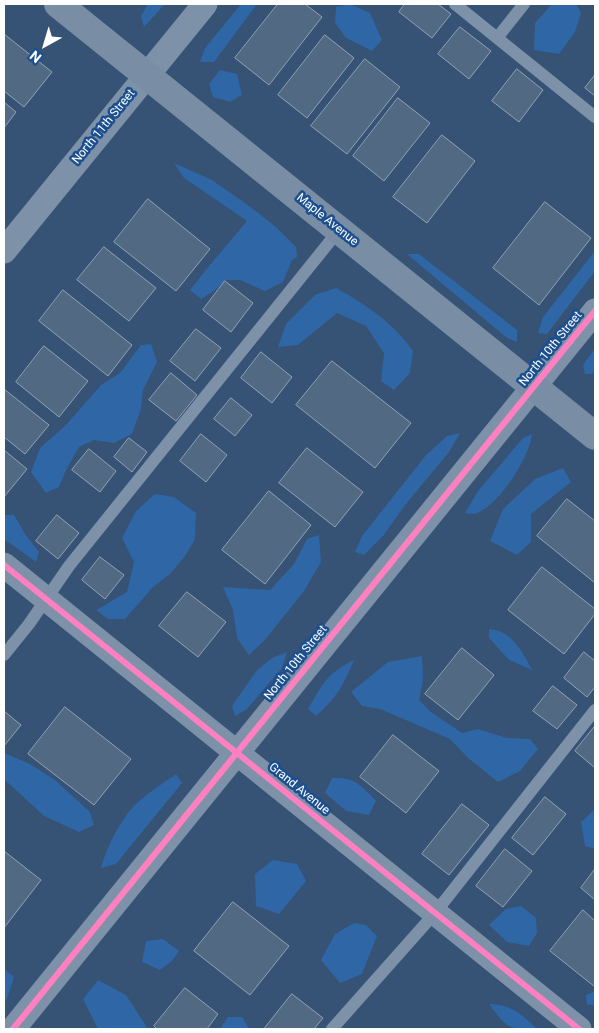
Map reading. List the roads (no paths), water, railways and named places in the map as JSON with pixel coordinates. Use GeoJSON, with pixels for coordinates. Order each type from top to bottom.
{"type":"FeatureCollection","features":[{"type":"Feature","properties":{"kind":"main road","name":"Maple Avenue"},"geometry":{"type":"LineString","coordinates":[[58,4],[595,436]]}},
{"type":"Feature","properties":{"kind":"street","name":"North 11th Street"},"geometry":{"type":"LineString","coordinates":[[4,251],[205,4]]}},
{"type":"Feature","properties":{"kind":"street","name":"North 10th Street"},"geometry":{"type":"LineString","coordinates":[[13,1029],[595,311]]}},
{"type":"Feature","properties":{"kind":"street","name":"Grand Avenue"},"geometry":{"type":"LineString","coordinates":[[4,566],[579,1029]]}},
{"type":"Feature","properties":{"kind":"lane"},"geometry":{"type":"LineString","coordinates":[[455,4],[595,117]]}},
{"type":"Feature","properties":{"kind":"lane"},"geometry":{"type":"LineString","coordinates":[[497,38],[524,4]]}},
{"type":"Feature","properties":{"kind":"lane"},"geometry":{"type":"LineString","coordinates":[[4,655],[76,559],[339,230]]}},
{"type":"Feature","properties":{"kind":"lane"},"geometry":{"type":"LineString","coordinates":[[332,1029],[435,913],[595,710]]}}]}
